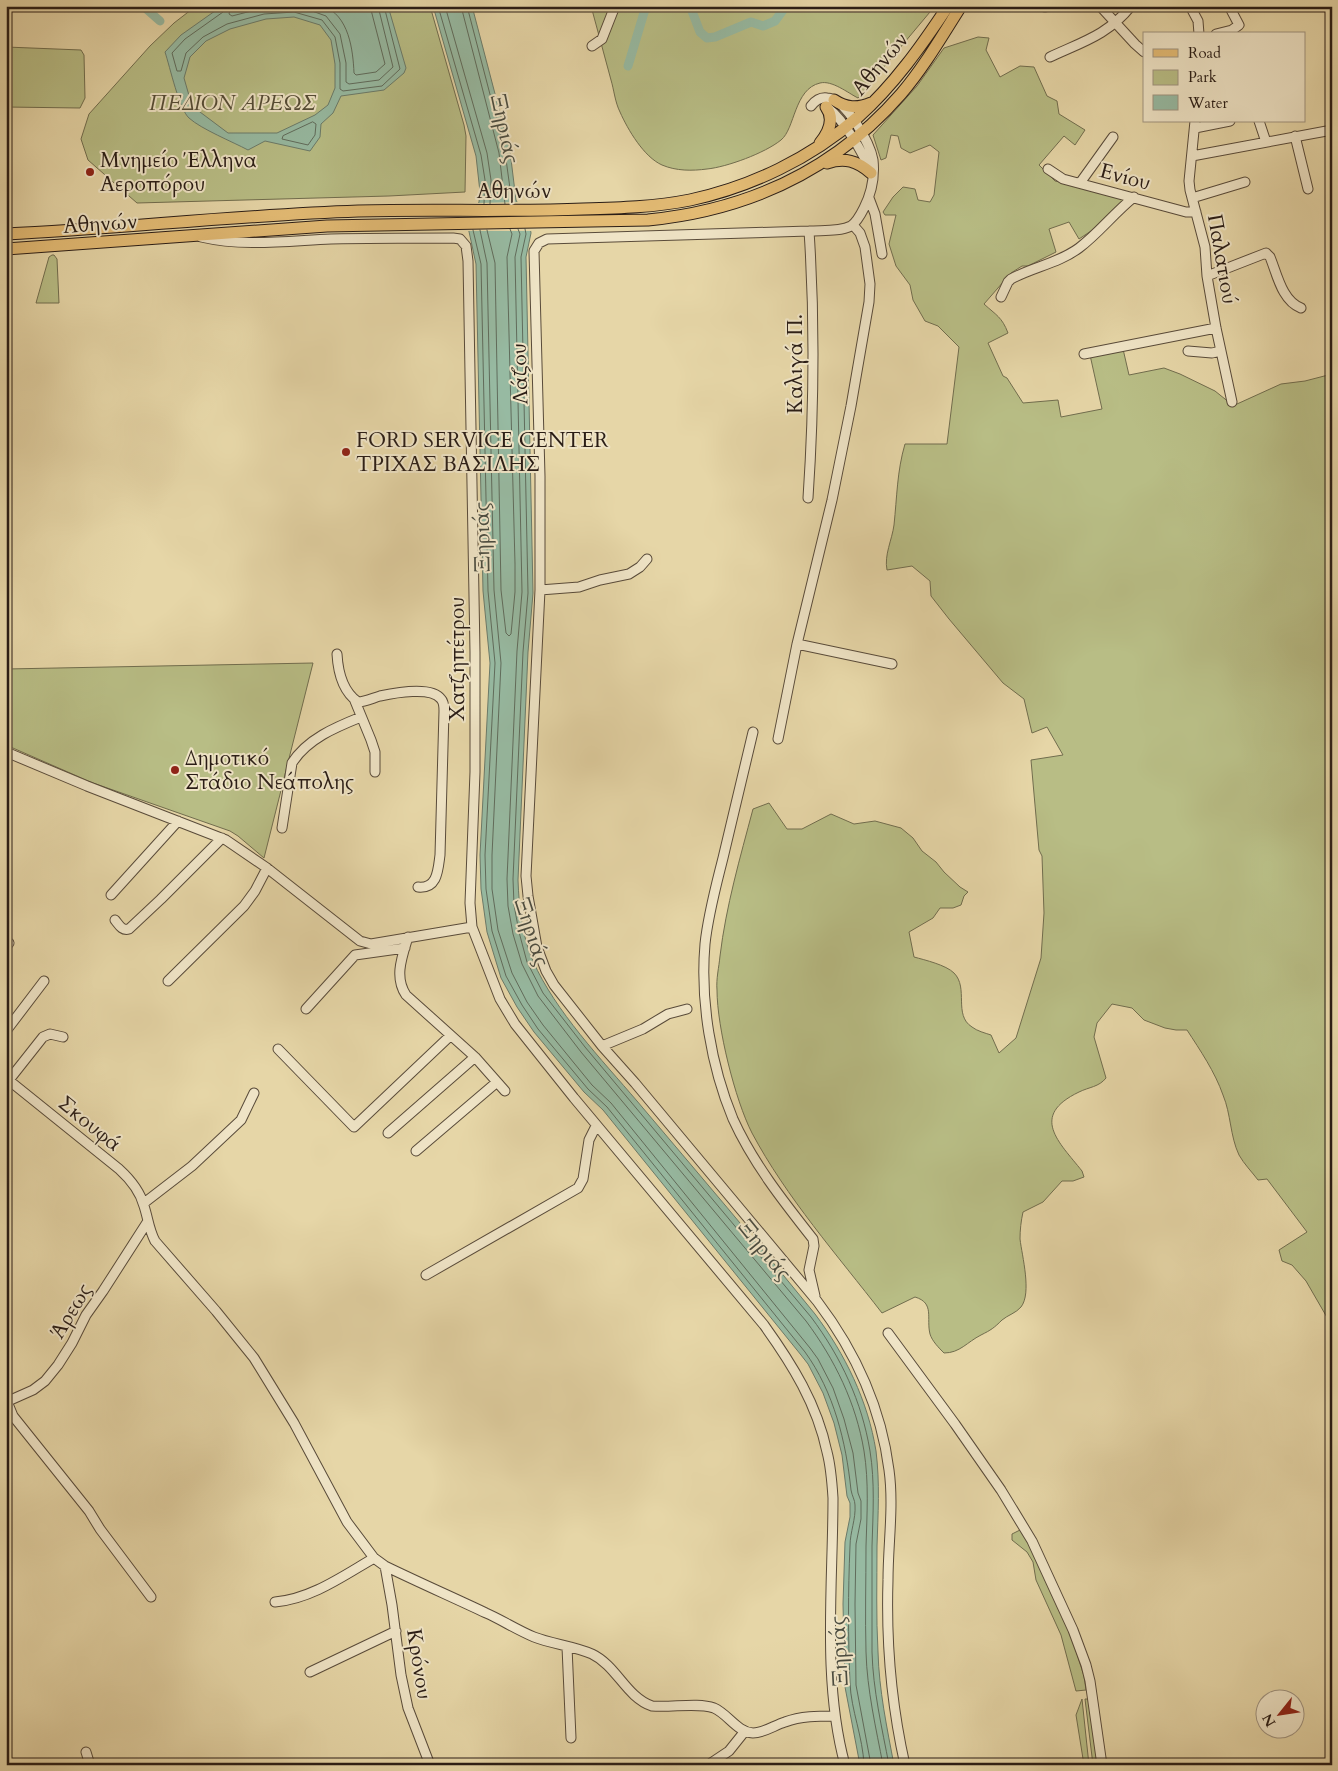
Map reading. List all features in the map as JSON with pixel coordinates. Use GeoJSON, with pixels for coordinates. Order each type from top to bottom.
{"type":"FeatureCollection","features":[{"type":"Feature","properties":{"kind":"main road","name":"Αθηνών"},"geometry":{"type":"LineString","coordinates":[[6,249],[327,226],[464,222],[656,205],[693,199],[740,185],[777,170],[811,152],[849,124],[875,101],[905,66],[948,6]]}},
{"type":"Feature","properties":{"kind":"main road","name":"Αθηνών"},"geometry":{"type":"LineString","coordinates":[[6,234],[73,231],[276,214],[463,210],[531,216],[640,220],[694,213],[739,202],[765,193],[813,167],[858,136],[901,94],[961,6]]}},
{"type":"Feature","properties":{"kind":"main road"},"geometry":{"type":"LineString","coordinates":[[811,152],[826,136],[831,116],[830,103],[853,107],[875,101]]}},
{"type":"Feature","properties":{"kind":"main road"},"geometry":{"type":"LineString","coordinates":[[813,167],[841,160],[851,160],[856,162],[872,177]]}},
{"type":"Feature","properties":{"kind":"street"},"geometry":{"type":"LineString","coordinates":[[592,46],[602,39],[615,6]]}},
{"type":"Feature","properties":{"kind":"street"},"geometry":{"type":"LineString","coordinates":[[1100,6],[1143,51]]}},
{"type":"Feature","properties":{"kind":"street"},"geometry":{"type":"LineString","coordinates":[[1050,57],[1097,36],[1116,24],[1131,6]]}},
{"type":"Feature","properties":{"kind":"street"},"geometry":{"type":"LineString","coordinates":[[1190,6],[1198,21],[1199,32]]}},
{"type":"Feature","properties":{"kind":"street"},"geometry":{"type":"LineString","coordinates":[[1224,32],[1235,29],[1239,25],[1229,6]]}},
{"type":"Feature","properties":{"kind":"street"},"geometry":{"type":"LineString","coordinates":[[809,231],[841,230],[853,225],[869,198],[872,177],[861,151],[858,136],[849,124],[834,113],[830,103]]}},
{"type":"Feature","properties":{"kind":"street"},"geometry":{"type":"LineString","coordinates":[[1195,125],[1221,122]]}},
{"type":"Feature","properties":{"kind":"street"},"geometry":{"type":"LineString","coordinates":[[1259,122],[1266,142]]}},
{"type":"Feature","properties":{"kind":"street","name":"Παλατιού"},"geometry":{"type":"LineString","coordinates":[[1195,125],[1189,181],[1205,247],[1207,276],[1216,328],[1232,402]]}},
{"type":"Feature","properties":{"kind":"street"},"geometry":{"type":"LineString","coordinates":[[1192,156],[1332,130]]}},
{"type":"Feature","properties":{"kind":"street"},"geometry":{"type":"LineString","coordinates":[[1295,136],[1308,189]]}},
{"type":"Feature","properties":{"kind":"street"},"geometry":{"type":"LineString","coordinates":[[1080,183],[1114,137]]}},
{"type":"Feature","properties":{"kind":"street","name":"Ενίου"},"geometry":{"type":"LineString","coordinates":[[1048,169],[1059,177],[1186,212],[1196,212]]}},
{"type":"Feature","properties":{"kind":"street"},"geometry":{"type":"LineString","coordinates":[[1192,198],[1245,182]]}},
{"type":"Feature","properties":{"kind":"street"},"geometry":{"type":"LineString","coordinates":[[1001,297],[1011,279],[1062,258],[1079,248],[1115,212],[1134,197]]}},
{"type":"Feature","properties":{"kind":"street"},"geometry":{"type":"LineString","coordinates":[[869,198],[875,214],[882,254]]}},
{"type":"Feature","properties":{"kind":"street"},"geometry":{"type":"LineString","coordinates":[[778,739],[797,644],[843,444],[869,302],[870,284],[864,247],[860,233],[853,225]]}},
{"type":"Feature","properties":{"kind":"street","name":"Λάζου"},"geometry":{"type":"LineString","coordinates":[[809,231],[544,240],[535,246],[540,590],[532,774],[526,846],[528,896],[537,947],[546,971],[561,995],[817,1301],[835,1325],[854,1356],[872,1399],[889,1470],[891,1498],[888,1582],[889,1663],[897,1728],[905,1765]]}},
{"type":"Feature","properties":{"kind":"street","name":"Καλιγά Π."},"geometry":{"type":"LineString","coordinates":[[808,498],[813,365],[813,309],[809,231]]}},
{"type":"Feature","properties":{"kind":"street","name":"Αθηνών"},"geometry":{"type":"LineString","coordinates":[[196,236],[239,243],[331,239],[444,238],[460,239],[463,241]]}},
{"type":"Feature","properties":{"kind":"street","name":"Χατζηπέτρου"},"geometry":{"type":"LineString","coordinates":[[463,241],[466,246],[468,261],[475,652],[475,772],[470,903],[472,927],[503,1005],[515,1024],[596,1126],[764,1325],[798,1377],[817,1417],[828,1454],[833,1498],[830,1635],[835,1716],[845,1765]]}},
{"type":"Feature","properties":{"kind":"street"},"geometry":{"type":"LineString","coordinates":[[1207,276],[1266,253],[1270,257],[1288,300],[1294,306],[1301,308]]}},
{"type":"Feature","properties":{"kind":"street"},"geometry":{"type":"LineString","coordinates":[[1084,354],[1216,328]]}},
{"type":"Feature","properties":{"kind":"street"},"geometry":{"type":"LineString","coordinates":[[1188,351],[1212,353],[1221,351]]}},
{"type":"Feature","properties":{"kind":"street"},"geometry":{"type":"LineString","coordinates":[[540,590],[579,587],[629,574],[640,567],[646,559]]}},
{"type":"Feature","properties":{"kind":"street"},"geometry":{"type":"LineString","coordinates":[[797,644],[892,664]]}},
{"type":"Feature","properties":{"kind":"street"},"geometry":{"type":"LineString","coordinates":[[336,654],[339,676],[348,693],[355,700],[371,740],[376,772]]}},
{"type":"Feature","properties":{"kind":"street"},"geometry":{"type":"LineString","coordinates":[[355,700],[361,702],[380,696],[411,692],[429,693],[436,695],[442,700],[444,710],[440,855],[434,883],[427,887],[418,887]]}},
{"type":"Feature","properties":{"kind":"street"},"geometry":{"type":"LineString","coordinates":[[282,828],[292,763],[298,754],[338,726],[361,717]]}},
{"type":"Feature","properties":{"kind":"street"},"geometry":{"type":"LineString","coordinates":[[753,732],[712,906],[705,944],[706,1004],[713,1055],[734,1119],[764,1175],[813,1239],[814,1246],[809,1270],[817,1301]]}},
{"type":"Feature","properties":{"kind":"street"},"geometry":{"type":"LineString","coordinates":[[6,752],[222,838],[267,868],[360,941],[371,944],[472,927]]}},
{"type":"Feature","properties":{"kind":"street"},"geometry":{"type":"LineString","coordinates":[[111,895],[178,821]]}},
{"type":"Feature","properties":{"kind":"street"},"geometry":{"type":"LineString","coordinates":[[114,920],[121,928],[129,929],[222,838]]}},
{"type":"Feature","properties":{"kind":"street"},"geometry":{"type":"LineString","coordinates":[[168,981],[240,910],[254,891],[267,868]]}},
{"type":"Feature","properties":{"kind":"street"},"geometry":{"type":"LineString","coordinates":[[408,937],[399,976],[401,987],[406,995],[475,1057],[505,1090]]}},
{"type":"Feature","properties":{"kind":"street"},"geometry":{"type":"LineString","coordinates":[[306,1009],[355,955],[405,948]]}},
{"type":"Feature","properties":{"kind":"street"},"geometry":{"type":"LineString","coordinates":[[6,1031],[44,981]]}},
{"type":"Feature","properties":{"kind":"street"},"geometry":{"type":"LineString","coordinates":[[602,1046],[643,1029],[668,1014],[687,1009]]}},
{"type":"Feature","properties":{"kind":"street"},"geometry":{"type":"LineString","coordinates":[[8,1079],[43,1036],[50,1034],[63,1037]]}},
{"type":"Feature","properties":{"kind":"street"},"geometry":{"type":"LineString","coordinates":[[278,1048],[354,1127],[450,1036]]}},
{"type":"Feature","properties":{"kind":"street"},"geometry":{"type":"LineString","coordinates":[[388,1133],[475,1057]]}},
{"type":"Feature","properties":{"kind":"street","name":"Σκουφά"},"geometry":{"type":"LineString","coordinates":[[8,1079],[127,1177],[144,1203],[150,1232],[162,1250],[221,1317],[265,1374],[294,1423],[347,1522],[374,1558],[385,1566],[522,1632],[544,1641],[587,1652],[599,1658],[633,1695],[648,1705],[712,1708],[724,1714],[745,1730]]}},
{"type":"Feature","properties":{"kind":"street"},"geometry":{"type":"LineString","coordinates":[[416,1150],[497,1082]]}},
{"type":"Feature","properties":{"kind":"street"},"geometry":{"type":"LineString","coordinates":[[144,1203],[192,1166],[241,1120],[254,1093]]}},
{"type":"Feature","properties":{"kind":"street"},"geometry":{"type":"LineString","coordinates":[[426,1275],[578,1188],[582,1184],[589,1140],[596,1126]]}},
{"type":"Feature","properties":{"kind":"street","name":"Άρεως"},"geometry":{"type":"LineString","coordinates":[[7,1400],[33,1390],[58,1365],[86,1315],[148,1221]]}},
{"type":"Feature","properties":{"kind":"street"},"geometry":{"type":"LineString","coordinates":[[888,1333],[961,1432],[1001,1490],[1032,1541],[1073,1630],[1086,1665],[1102,1765]]}},
{"type":"Feature","properties":{"kind":"street"},"geometry":{"type":"LineString","coordinates":[[7,1400],[13,1416],[89,1511],[100,1529],[151,1597]]}},
{"type":"Feature","properties":{"kind":"street"},"geometry":{"type":"LineString","coordinates":[[275,1602],[306,1595],[374,1558]]}},
{"type":"Feature","properties":{"kind":"street","name":"Κρόνου"},"geometry":{"type":"LineString","coordinates":[[385,1566],[401,1675],[408,1708],[430,1765]]}},
{"type":"Feature","properties":{"kind":"street"},"geometry":{"type":"LineString","coordinates":[[310,1672],[396,1632]]}},
{"type":"Feature","properties":{"kind":"street"},"geometry":{"type":"LineString","coordinates":[[567,1647],[571,1738]]}},
{"type":"Feature","properties":{"kind":"street"},"geometry":{"type":"LineString","coordinates":[[708,1765],[728,1751],[745,1730],[757,1732],[801,1718],[835,1716]]}},
{"type":"Feature","properties":{"kind":"street"},"geometry":{"type":"LineString","coordinates":[[86,1752],[90,1765]]}},
{"type":"Feature","properties":{"kind":"green space","name":"ΠΕΔΙΟΝ ΑΡΕΩΣ"},"geometry":{"type":"Polygon","coordinates":[[[196,6],[430,6],[464,125],[466,136],[465,192],[137,203],[88,160],[81,139],[89,114],[150,46],[174,23],[196,6]]]}},
{"type":"Feature","properties":{"kind":"green space"},"geometry":{"type":"Polygon","coordinates":[[[591,6],[935,6],[858,98],[830,83],[820,83],[811,87],[805,93],[786,135],[774,145],[746,159],[707,169],[690,170],[673,168],[655,161],[632,135],[617,104],[591,6]]]}},
{"type":"Feature","properties":{"kind":"green space"},"geometry":{"type":"Polygon","coordinates":[[[978,37],[989,38],[986,50],[1000,77],[1020,66],[1034,67],[1047,96],[1057,101],[1059,114],[1085,130],[1075,145],[1064,136],[1039,165],[1055,181],[1125,198],[1094,229],[1079,239],[1069,222],[1049,229],[1056,252],[1028,266],[1022,266],[1011,273],[984,304],[1001,320],[1008,333],[988,343],[1003,376],[1007,378],[1023,403],[1058,400],[1061,417],[1102,409],[1090,355],[1123,349],[1129,375],[1164,368],[1215,391],[1230,403],[1237,404],[1281,384],[1305,381],[1332,374],[1332,1326],[1306,1281],[1292,1265],[1282,1261],[1279,1250],[1307,1232],[1267,1179],[1258,1180],[1239,1155],[1226,1102],[1220,1086],[1187,1030],[1165,1028],[1144,1020],[1132,1008],[1112,1004],[1097,1023],[1094,1037],[1106,1078],[1097,1085],[1079,1092],[1064,1101],[1055,1110],[1052,1120],[1053,1130],[1058,1140],[1082,1171],[1084,1177],[1073,1181],[1062,1181],[1043,1202],[1023,1212],[1020,1239],[1026,1293],[1021,1307],[990,1330],[950,1353],[944,1353],[932,1339],[927,1307],[921,1300],[915,1297],[882,1313],[813,1226],[780,1180],[752,1133],[733,1083],[720,1023],[717,982],[730,900],[753,809],[769,803],[787,829],[802,829],[831,814],[854,824],[875,821],[901,828],[913,838],[922,851],[936,862],[960,887],[968,892],[964,896],[961,905],[953,908],[940,908],[933,918],[909,932],[914,957],[941,965],[954,973],[960,986],[963,1016],[966,1022],[976,1030],[991,1035],[999,1053],[1016,1038],[1041,958],[1044,913],[1042,856],[1039,850],[1031,760],[1063,755],[1047,727],[1032,733],[1024,699],[1003,683],[949,619],[931,596],[930,581],[912,566],[887,570],[886,564],[894,525],[900,464],[905,444],[947,444],[959,347],[938,326],[925,321],[913,300],[910,285],[896,266],[889,244],[896,215],[885,215],[883,212],[893,197],[903,187],[915,189],[918,200],[930,202],[934,195],[939,152],[930,145],[910,153],[901,148],[898,136],[891,135],[886,158],[881,160],[873,135],[917,86],[944,48],[978,37]]]}},
{"type":"Feature","properties":{"kind":"green space"},"geometry":{"type":"Polygon","coordinates":[[[6,47],[81,50],[84,55],[85,98],[80,108],[6,107],[6,47]]]}},
{"type":"Feature","properties":{"kind":"green space"},"geometry":{"type":"Polygon","coordinates":[[[52,255],[57,259],[59,303],[36,303],[49,257],[52,255]]]}},
{"type":"Feature","properties":{"kind":"green space","name":"Δημοτικό Στάδιο Νεάπολης"},"geometry":{"type":"Polygon","coordinates":[[[313,663],[264,858],[230,831],[93,783],[6,745],[6,669],[313,663]]]}},
{"type":"Feature","properties":{"kind":"green space"},"geometry":{"type":"Polygon","coordinates":[[[1024,1528],[1038,1555],[1077,1651],[1086,1690],[1076,1691],[1061,1635],[1036,1580],[1033,1562],[1027,1552],[1012,1540],[1012,1534],[1024,1528]]]}},
{"type":"Feature","properties":{"kind":"green space"},"geometry":{"type":"Polygon","coordinates":[[[1082,1699],[1089,1765],[1084,1765],[1076,1715],[1082,1699]]]}},
{"type":"Feature","properties":{"kind":"green space"},"geometry":{"type":"Polygon","coordinates":[[[1085,1699],[1091,1699],[1099,1765],[1093,1765],[1085,1699]]]}},
{"type":"Feature","properties":{"kind":"water"},"geometry":{"type":"Polygon","coordinates":[[[222,6],[388,6],[406,68],[404,73],[384,90],[341,96],[333,113],[321,124],[320,137],[310,151],[265,141],[248,150],[201,127],[185,113],[178,97],[165,52],[181,35],[222,6]],[[294,17],[266,19],[230,29],[206,41],[190,57],[184,78],[192,106],[228,133],[277,133],[315,115],[328,105],[335,88],[335,64],[331,40],[320,25],[294,17]]]}},
{"type":"Feature","properties":{"kind":"water","name":"Ξηριάς"},"geometry":{"type":"Polygon","coordinates":[[[433,6],[472,6],[510,151],[516,200],[530,227],[531,233],[526,257],[533,593],[528,652],[518,880],[520,911],[526,942],[542,980],[566,1016],[815,1314],[836,1345],[854,1379],[867,1414],[876,1451],[879,1666],[894,1765],[860,1765],[845,1687],[843,1604],[845,1542],[850,1517],[850,1503],[847,1496],[842,1455],[834,1423],[823,1393],[808,1364],[801,1355],[603,1110],[584,1092],[534,1032],[501,978],[487,932],[481,889],[480,855],[490,663],[483,591],[476,264],[468,227],[479,202],[480,192],[476,156],[433,6]]]}},
{"type":"Feature","properties":{"kind":"pier"},"geometry":{"type":"Polygon","coordinates":[[[519,202],[531,225],[532,231],[466,231],[476,203],[519,202]]]}},
{"type":"Feature","properties":{"kind":"waterway"},"geometry":{"type":"LineString","coordinates":[[143,6],[160,21]]}},
{"type":"Feature","properties":{"kind":"waterway"},"geometry":{"type":"LineString","coordinates":[[628,66],[646,6]]}},
{"type":"Feature","properties":{"kind":"waterway"},"geometry":{"type":"LineString","coordinates":[[690,6],[700,32],[707,38],[715,37],[751,22],[763,26],[775,21],[786,6]]}},
{"type":"Feature","properties":{"kind":"place","name":"Μνημείο Έλληνα Αεροπόρου"},"geometry":{"type":"Point","coordinates":[90,172]}},
{"type":"Feature","properties":{"kind":"place","name":"FORD SERVICE CENTER ΤΡΙΧΑΣ ΒΑΣΙΛΗΣ"},"geometry":{"type":"Point","coordinates":[346,452]}},
{"type":"Feature","properties":{"kind":"place","name":"Δημοτικό Στάδιο Νεάπολης"},"geometry":{"type":"Point","coordinates":[175,770]}}]}
